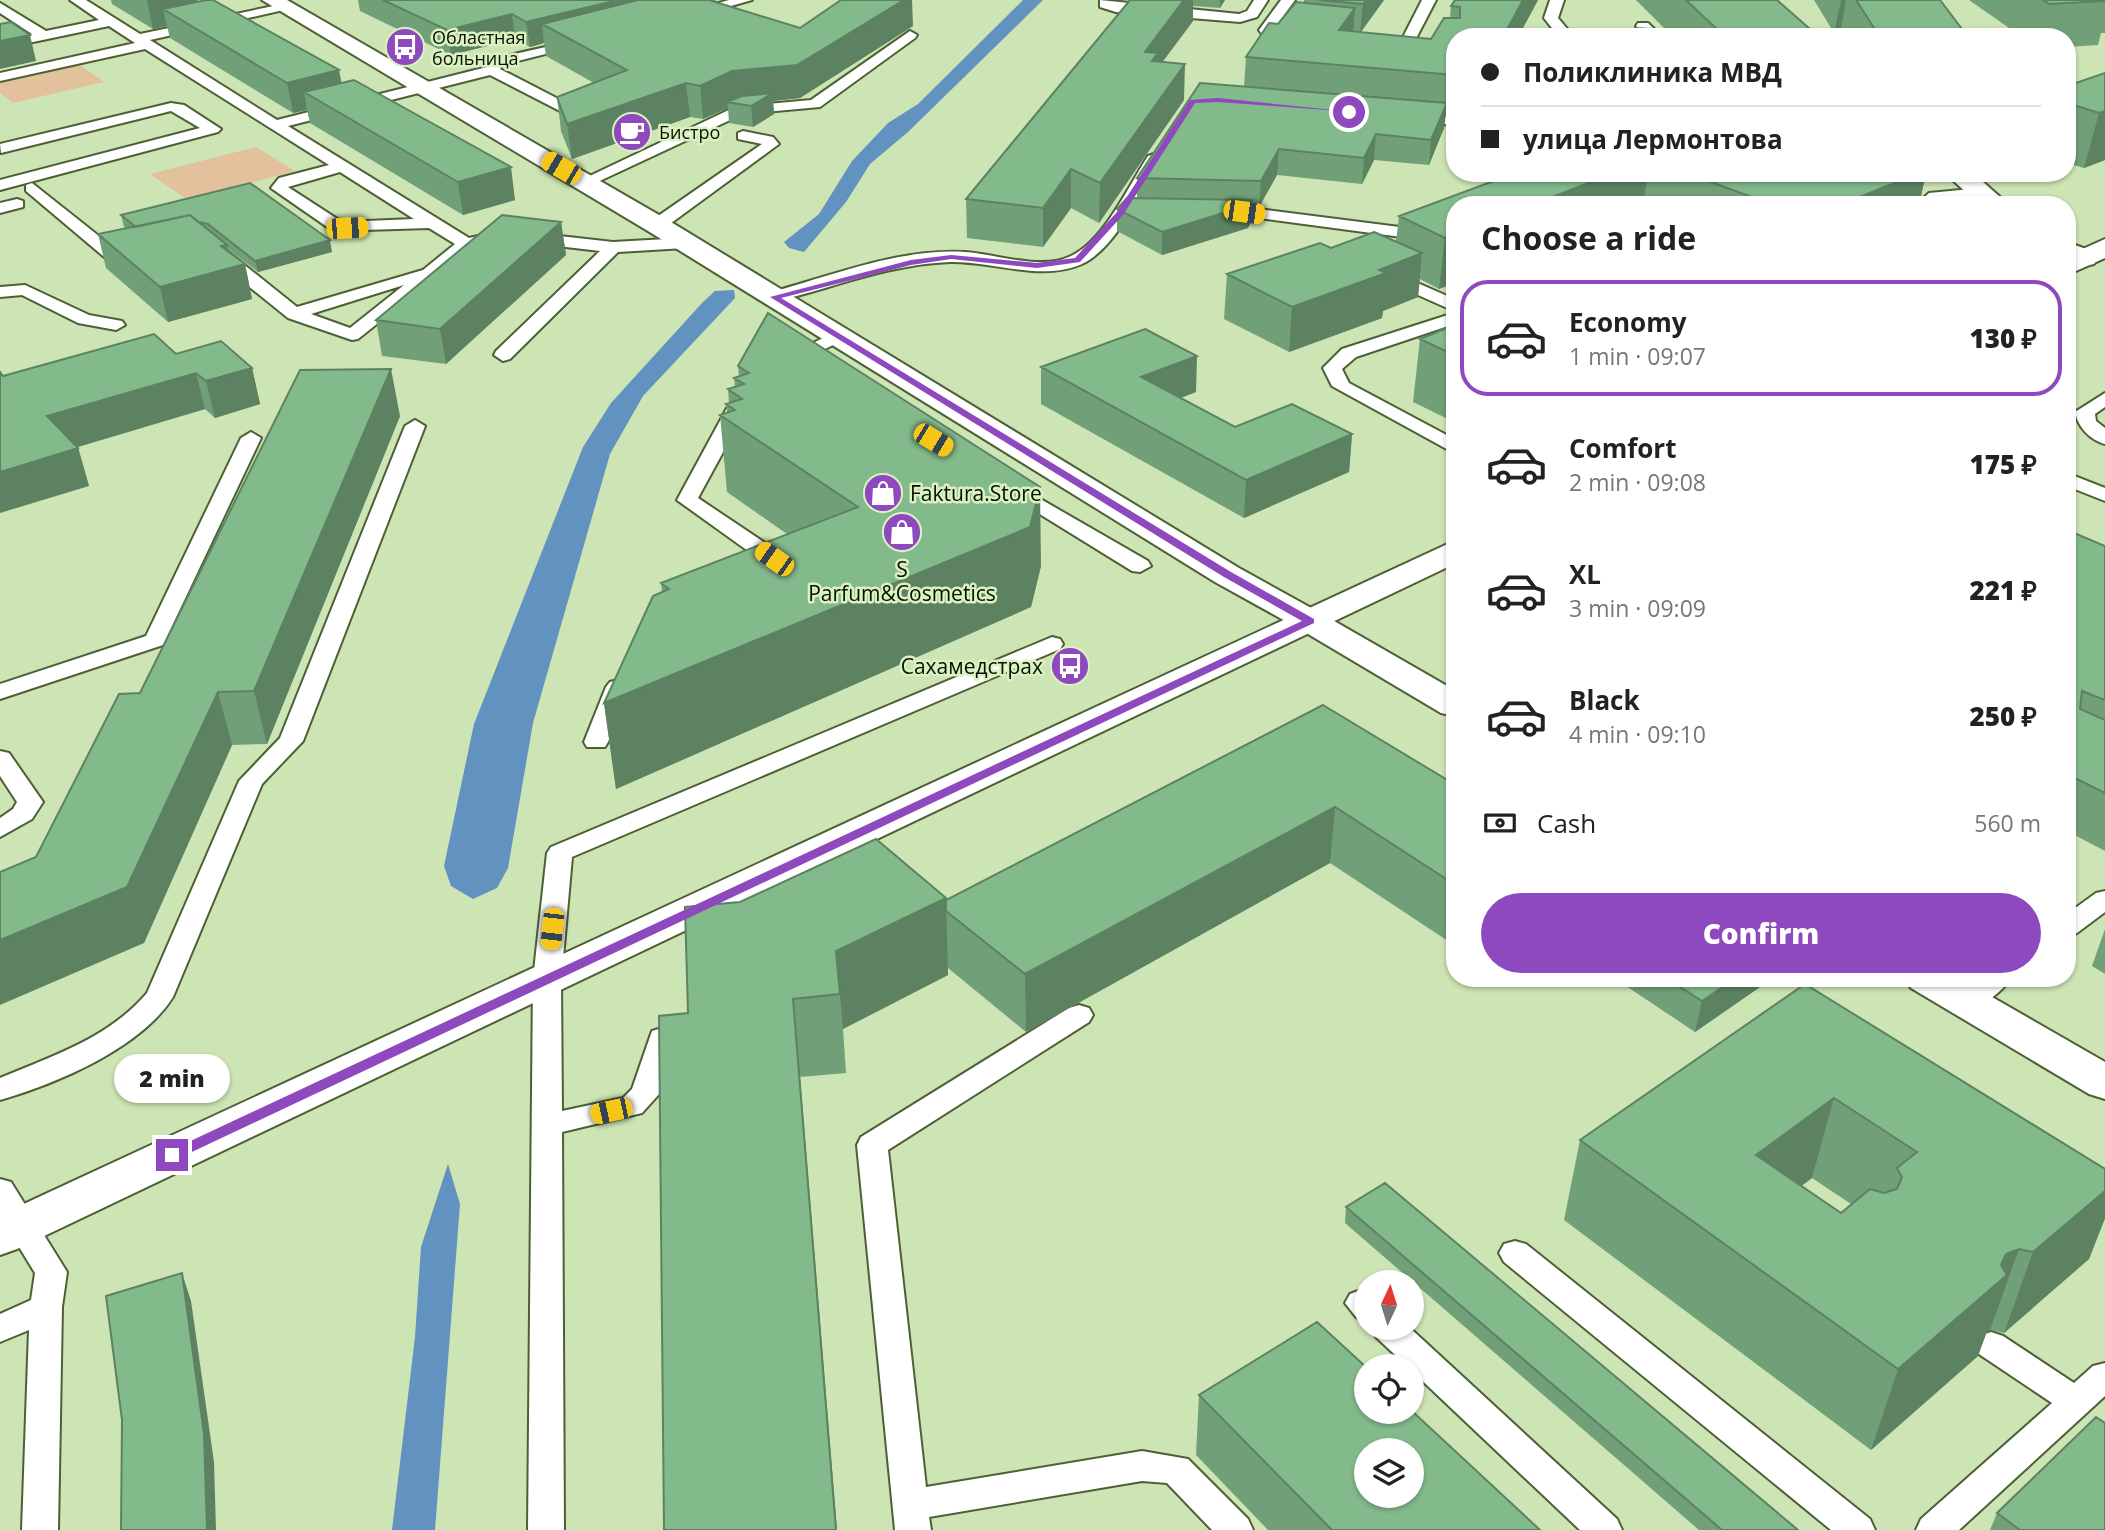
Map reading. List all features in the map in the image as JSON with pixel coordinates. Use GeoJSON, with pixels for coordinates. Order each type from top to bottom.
{"type":"FeatureCollection","features":[{"type":"Feature","properties":{"kind":"street"},"geometry":{"type":"LineString","coordinates":[[278,3],[584,181],[1216,568],[1446,700]]}},
{"type":"Feature","properties":{"kind":"street"},"geometry":{"type":"LineString","coordinates":[[1968,182],[1984,196]]}},
{"type":"Feature","properties":{"kind":"street"},"geometry":{"type":"LineString","coordinates":[[7,1217],[547,979],[1446,555]]}},
{"type":"Feature","properties":{"kind":"street"},"geometry":{"type":"LineString","coordinates":[[1981,990],[2105,1083]]}},
{"type":"Feature","properties":{"kind":"lane"},"geometry":{"type":"LineString","coordinates":[[77,0],[466,244]]}},
{"type":"Feature","properties":{"kind":"lane"},"geometry":{"type":"LineString","coordinates":[[678,17],[745,0]]}},
{"type":"Feature","properties":{"kind":"lane"},"geometry":{"type":"LineString","coordinates":[[1107,0],[1105,4],[1116,8],[1240,18],[1252,14],[1261,0]]}},
{"type":"Feature","properties":{"kind":"lane"},"geometry":{"type":"LineString","coordinates":[[1289,0],[1266,30],[1304,34]]}},
{"type":"Feature","properties":{"kind":"lane"},"geometry":{"type":"LineString","coordinates":[[1406,45],[1429,0]]}},
{"type":"Feature","properties":{"kind":"lane"},"geometry":{"type":"LineString","coordinates":[[1557,0],[1551,18],[1559,28]]}},
{"type":"Feature","properties":{"kind":"lane"},"geometry":{"type":"LineString","coordinates":[[0,77],[144,41],[278,3]]}},
{"type":"Feature","properties":{"kind":"lane"},"geometry":{"type":"LineString","coordinates":[[0,7],[44,36]]}},
{"type":"Feature","properties":{"kind":"lane"},"geometry":{"type":"LineString","coordinates":[[0,45],[112,21]]}},
{"type":"Feature","properties":{"kind":"lane"},"geometry":{"type":"LineString","coordinates":[[584,181],[740,110],[815,104],[910,35]]}},
{"type":"Feature","properties":{"kind":"lane"},"geometry":{"type":"LineString","coordinates":[[492,70],[497,62],[593,38]]}},
{"type":"Feature","properties":{"kind":"lane"},"geometry":{"type":"LineString","coordinates":[[275,125],[492,70],[565,108]]}},
{"type":"Feature","properties":{"kind":"lane"},"geometry":{"type":"LineString","coordinates":[[1,148],[170,107],[180,108],[213,129],[1,195]]}},
{"type":"Feature","properties":{"kind":"lane"},"geometry":{"type":"LineString","coordinates":[[1399,116],[1446,120]]}},
{"type":"Feature","properties":{"kind":"lane"},"geometry":{"type":"LineString","coordinates":[[657,225],[771,144],[768,140],[743,136]]}},
{"type":"Feature","properties":{"kind":"lane"},"geometry":{"type":"LineString","coordinates":[[774,297],[899,265],[951,257],[1037,266],[1078,260],[1120,213],[1164,143]]}},
{"type":"Feature","properties":{"kind":"lane"},"geometry":{"type":"LineString","coordinates":[[1,195],[153,157]]}},
{"type":"Feature","properties":{"kind":"lane"},"geometry":{"type":"LineString","coordinates":[[341,167],[285,181],[279,188],[339,227],[432,223]]}},
{"type":"Feature","properties":{"kind":"lane"},"geometry":{"type":"LineString","coordinates":[[32,188],[115,257],[150,251]]}},
{"type":"Feature","properties":{"kind":"lane"},"geometry":{"type":"LineString","coordinates":[[1198,208],[1424,235]]}},
{"type":"Feature","properties":{"kind":"lane"},"geometry":{"type":"LineString","coordinates":[[1120,213],[1145,211]]}},
{"type":"Feature","properties":{"kind":"lane"},"geometry":{"type":"LineString","coordinates":[[1388,247],[1446,227]]}},
{"type":"Feature","properties":{"kind":"lane"},"geometry":{"type":"LineString","coordinates":[[204,242],[294,314],[352,335],[466,244],[498,234],[613,247],[685,243]]}},
{"type":"Feature","properties":{"kind":"lane"},"geometry":{"type":"LineString","coordinates":[[503,355],[613,247]]}},
{"type":"Feature","properties":{"kind":"lane"},"geometry":{"type":"LineString","coordinates":[[1368,265],[1446,302]]}},
{"type":"Feature","properties":{"kind":"lane"},"geometry":{"type":"LineString","coordinates":[[294,314],[435,269]]}},
{"type":"Feature","properties":{"kind":"lane"},"geometry":{"type":"LineString","coordinates":[[0,292],[25,290],[84,319],[116,325]]}},
{"type":"Feature","properties":{"kind":"lane"},"geometry":{"type":"LineString","coordinates":[[1446,321],[1349,353],[1332,368],[1341,386],[1446,443]]}},
{"type":"Feature","properties":{"kind":"lane"},"geometry":{"type":"LineString","coordinates":[[771,585],[796,574],[687,500],[758,378],[837,336]]}},
{"type":"Feature","properties":{"kind":"lane"},"geometry":{"type":"LineString","coordinates":[[795,357],[819,371]]}},
{"type":"Feature","properties":{"kind":"lane"},"geometry":{"type":"LineString","coordinates":[[2105,399],[2085,412],[2087,423],[2105,438]]}},
{"type":"Feature","properties":{"kind":"lane"},"geometry":{"type":"LineString","coordinates":[[0,1090],[126,1031],[148,1014],[159,997],[251,781],[291,741],[415,426]]}},
{"type":"Feature","properties":{"kind":"lane"},"geometry":{"type":"LineString","coordinates":[[0,692],[155,640],[251,438]]}},
{"type":"Feature","properties":{"kind":"lane"},"geometry":{"type":"LineString","coordinates":[[997,479],[1140,566]]}},
{"type":"Feature","properties":{"kind":"lane"},"geometry":{"type":"LineString","coordinates":[[2076,483],[2105,495]]}},
{"type":"Feature","properties":{"kind":"lane"},"geometry":{"type":"LineString","coordinates":[[546,1530],[547,979],[560,853],[1052,644]]}},
{"type":"Feature","properties":{"kind":"lane"},"geometry":{"type":"LineString","coordinates":[[596,742],[626,668]]}},
{"type":"Feature","properties":{"kind":"lane"},"geometry":{"type":"LineString","coordinates":[[0,758],[30,802],[23,814],[0,829]]}},
{"type":"Feature","properties":{"kind":"lane"},"geometry":{"type":"LineString","coordinates":[[2076,920],[2105,899]]}},
{"type":"Feature","properties":{"kind":"lane"},"geometry":{"type":"LineString","coordinates":[[1079,1015],[872,1145],[912,1518],[1142,1466],[1176,1469],[1235,1530]]}},
{"type":"Feature","properties":{"kind":"lane"},"geometry":{"type":"LineString","coordinates":[[546,1125],[632,1106],[645,1093],[662,1038]]}},
{"type":"Feature","properties":{"kind":"lane"},"geometry":{"type":"LineString","coordinates":[[7,1217],[51,1272],[46,1307],[40,1530]]}},
{"type":"Feature","properties":{"kind":"lane"},"geometry":{"type":"LineString","coordinates":[[1515,1253],[1857,1530]]}},
{"type":"Feature","properties":{"kind":"lane"},"geometry":{"type":"LineString","coordinates":[[0,1329],[46,1307]]}},
{"type":"Feature","properties":{"kind":"lane"},"geometry":{"type":"LineString","coordinates":[[1401,1340],[1604,1530]]}},
{"type":"Feature","properties":{"kind":"lane"},"geometry":{"type":"LineString","coordinates":[[1991,1345],[2076,1402]]}},
{"type":"Feature","properties":{"kind":"lane"},"geometry":{"type":"LineString","coordinates":[[1934,1530],[2105,1376]]}},
{"type":"Feature","properties":{"kind":"shaded area"},"geometry":{"type":"Polygon","coordinates":[[[80,65],[104,82],[13,103],[0,93],[0,83],[80,65]]]}},
{"type":"Feature","properties":{"kind":"shaded area"},"geometry":{"type":"Polygon","coordinates":[[[256,147],[295,171],[188,200],[150,174],[256,147]]]}},
{"type":"Feature","properties":{"kind":"water"},"geometry":{"type":"Polygon","coordinates":[[[1023,0],[1043,0],[908,132],[870,164],[846,202],[804,252],[789,248],[784,242],[819,214],[852,161],[888,123],[918,104],[1023,0]]]}},
{"type":"Feature","properties":{"kind":"water"},"geometry":{"type":"Polygon","coordinates":[[[734,290],[735,298],[643,396],[610,454],[533,723],[508,868],[497,888],[473,899],[451,886],[444,866],[474,724],[583,447],[611,403],[702,303],[715,291],[734,290]]]}},
{"type":"Feature","properties":{"kind":"water"},"geometry":{"type":"Polygon","coordinates":[[[448,1164],[460,1204],[435,1530],[392,1530],[415,1337],[421,1247],[448,1164]]]}},
{"type":"Feature","properties":{"kind":"building"},"geometry":{"type":"Polygon","coordinates":[[[213,0],[339,70],[287,83],[163,9],[213,0]]]}},
{"type":"Feature","properties":{"kind":"building"},"geometry":{"type":"Polygon","coordinates":[[[383,0],[618,0],[526,22],[512,14],[447,30],[383,0]]]}},
{"type":"Feature","properties":{"kind":"building"},"geometry":{"type":"Polygon","coordinates":[[[638,0],[709,0],[800,28],[841,0],[904,0],[797,65],[732,71],[700,86],[686,83],[567,124],[557,97],[627,70],[542,24],[638,0]]]}},
{"type":"Feature","properties":{"kind":"building"},"geometry":{"type":"Polygon","coordinates":[[[1130,0],[1184,0],[1145,52],[1158,53],[1152,61],[1185,64],[1100,183],[1071,169],[1043,208],[966,199],[1130,0]]]}},
{"type":"Feature","properties":{"kind":"building"},"geometry":{"type":"Polygon","coordinates":[[[1319,0],[1366,0],[1363,4],[1319,0]]]}},
{"type":"Feature","properties":{"kind":"building"},"geometry":{"type":"Polygon","coordinates":[[[1455,0],[1523,0],[1508,28],[1446,28],[1446,74],[1246,57],[1269,23],[1278,24],[1296,2],[1355,8],[1339,30],[1431,39],[1444,18],[1460,18],[1460,7],[1451,6],[1455,0]]]}},
{"type":"Feature","properties":{"kind":"building"},"geometry":{"type":"Polygon","coordinates":[[[1686,0],[1777,0],[1809,28],[1716,28],[1686,0]]]}},
{"type":"Feature","properties":{"kind":"building"},"geometry":{"type":"Polygon","coordinates":[[[1856,0],[1940,0],[1961,28],[1874,28],[1856,0]]]}},
{"type":"Feature","properties":{"kind":"building"},"geometry":{"type":"Polygon","coordinates":[[[2043,0],[2105,0],[2105,1],[2049,4],[2043,0]]]}},
{"type":"Feature","properties":{"kind":"building"},"geometry":{"type":"Polygon","coordinates":[[[11,22],[30,35],[0,41],[0,24],[11,22]]]}},
{"type":"Feature","properties":{"kind":"building"},"geometry":{"type":"Polygon","coordinates":[[[2105,73],[2105,111],[2099,113],[2076,106],[2076,83],[2105,73]]]}},
{"type":"Feature","properties":{"kind":"building"},"geometry":{"type":"Polygon","coordinates":[[[354,80],[511,167],[458,182],[304,92],[354,80]]]}},
{"type":"Feature","properties":{"kind":"building"},"geometry":{"type":"Polygon","coordinates":[[[1200,83],[1446,103],[1431,140],[1376,134],[1364,158],[1279,149],[1261,181],[1137,178],[1200,83]]]}},
{"type":"Feature","properties":{"kind":"building"},"geometry":{"type":"Polygon","coordinates":[[[773,93],[751,106],[727,102],[742,96],[773,93]]]}},
{"type":"Feature","properties":{"kind":"building"},"geometry":{"type":"Polygon","coordinates":[[[1491,182],[1591,182],[1555,196],[1453,196],[1491,182]]]}},
{"type":"Feature","properties":{"kind":"building"},"geometry":{"type":"Polygon","coordinates":[[[1711,182],[1897,182],[1862,196],[1749,196],[1711,182]]]}},
{"type":"Feature","properties":{"kind":"building"},"geometry":{"type":"Polygon","coordinates":[[[250,183],[330,240],[255,261],[208,224],[198,222],[190,215],[136,227],[121,215],[250,183]]]}},
{"type":"Feature","properties":{"kind":"building"},"geometry":{"type":"Polygon","coordinates":[[[1127,198],[1252,200],[1249,205],[1162,232],[1117,209],[1127,198]]]}},
{"type":"Feature","properties":{"kind":"building"},"geometry":{"type":"Polygon","coordinates":[[[1446,199],[1446,238],[1445,238],[1399,216],[1446,199]]]}},
{"type":"Feature","properties":{"kind":"building"},"geometry":{"type":"Polygon","coordinates":[[[190,215],[227,245],[221,246],[245,264],[160,287],[98,234],[190,215]]]}},
{"type":"Feature","properties":{"kind":"building"},"geometry":{"type":"Polygon","coordinates":[[[502,215],[561,222],[440,329],[376,320],[502,215]]]}},
{"type":"Feature","properties":{"kind":"building"},"geometry":{"type":"Polygon","coordinates":[[[1374,232],[1422,253],[1379,270],[1386,273],[1292,307],[1227,274],[1320,243],[1331,248],[1374,232]]]}},
{"type":"Feature","properties":{"kind":"building"},"geometry":{"type":"Polygon","coordinates":[[[768,313],[1040,487],[1030,527],[604,703],[653,596],[669,589],[661,583],[858,507],[720,415],[735,410],[726,404],[742,399],[728,389],[744,384],[734,378],[749,373],[738,366],[768,313]]]}},
{"type":"Feature","properties":{"kind":"building"},"geometry":{"type":"Polygon","coordinates":[[[1446,328],[1446,351],[1420,339],[1446,328]]]}},
{"type":"Feature","properties":{"kind":"building"},"geometry":{"type":"Polygon","coordinates":[[[1145,329],[1197,356],[1141,377],[1235,427],[1292,404],[1352,434],[1246,480],[1041,367],[1145,329]]]}},
{"type":"Feature","properties":{"kind":"building"},"geometry":{"type":"Polygon","coordinates":[[[154,334],[176,354],[221,341],[252,368],[206,381],[196,373],[47,416],[78,448],[0,472],[0,372],[3,376],[154,334]]]}},
{"type":"Feature","properties":{"kind":"building"},"geometry":{"type":"Polygon","coordinates":[[[391,369],[254,691],[218,692],[127,887],[0,940],[0,872],[36,857],[119,694],[140,693],[300,370],[391,369]]]}},
{"type":"Feature","properties":{"kind":"building"},"geometry":{"type":"Polygon","coordinates":[[[2076,534],[2105,546],[2105,700],[2082,691],[2080,709],[2105,720],[2105,793],[2076,778],[2076,534]]]}},
{"type":"Feature","properties":{"kind":"building"},"geometry":{"type":"Polygon","coordinates":[[[1323,705],[1446,779],[1446,879],[1335,807],[1025,974],[946,911],[946,900],[1323,705]]]}},
{"type":"Feature","properties":{"kind":"building"},"geometry":{"type":"Polygon","coordinates":[[[876,839],[946,898],[836,951],[840,994],[793,999],[836,1530],[664,1530],[659,1016],[688,1013],[685,907],[740,902],[876,839]]]}},
{"type":"Feature","properties":{"kind":"building"},"geometry":{"type":"Polygon","coordinates":[[[1680,987],[1723,987],[1702,1001],[1680,987]]]}},
{"type":"Feature","properties":{"kind":"building"},"geometry":{"type":"Polygon","coordinates":[[[1801,987],[1810,987],[2105,1169],[2105,1191],[2033,1252],[2019,1249],[2006,1254],[2001,1265],[2007,1275],[1898,1369],[1580,1140],[1801,987]],[[1834,1098],[1756,1155],[1841,1213],[1870,1189],[1884,1193],[1897,1189],[1902,1177],[1897,1168],[1917,1152],[1834,1098]]]}},
{"type":"Feature","properties":{"kind":"building"},"geometry":{"type":"Polygon","coordinates":[[[1385,1183],[1798,1530],[1722,1530],[1424,1274],[1424,1270],[1419,1270],[1346,1207],[1385,1183]]]}},
{"type":"Feature","properties":{"kind":"building"},"geometry":{"type":"Polygon","coordinates":[[[182,1273],[204,1434],[207,1530],[121,1530],[122,1420],[106,1296],[182,1273]]]}},
{"type":"Feature","properties":{"kind":"building"},"geometry":{"type":"Polygon","coordinates":[[[1317,1322],[1354,1356],[1354,1424],[1424,1422],[1540,1530],[1332,1530],[1199,1395],[1317,1322]]]}},
{"type":"Feature","properties":{"kind":"building"},"geometry":{"type":"Polygon","coordinates":[[[2096,1417],[2105,1423],[2105,1530],[2020,1530],[1997,1513],[2096,1417]]]}},
{"type":"Feature","properties":{"kind":"place","name":"Областная больница"},"geometry":{"type":"Point","coordinates":[405,47]}},
{"type":"Feature","properties":{"kind":"place","name":"Бистро"},"geometry":{"type":"Point","coordinates":[632,132]}},
{"type":"Feature","properties":{"kind":"place","name":"Faktura.Store"},"geometry":{"type":"Point","coordinates":[883,493]}},
{"type":"Feature","properties":{"kind":"place","name":"S Parfum&Cosmetics"},"geometry":{"type":"Point","coordinates":[902,532]}},
{"type":"Feature","properties":{"kind":"place","name":"Сахамедстрах"},"geometry":{"type":"Point","coordinates":[1070,666]}},
{"type":"Feature","properties":{"kind":"route"},"geometry":{"type":"LineString","coordinates":[[172,1155],[1310,621],[1227,575],[774,297],[911,262],[951,257],[1037,266],[1078,260],[1104,235],[1186,108],[1193,102],[1218,100],[1349,112]]}}]}
